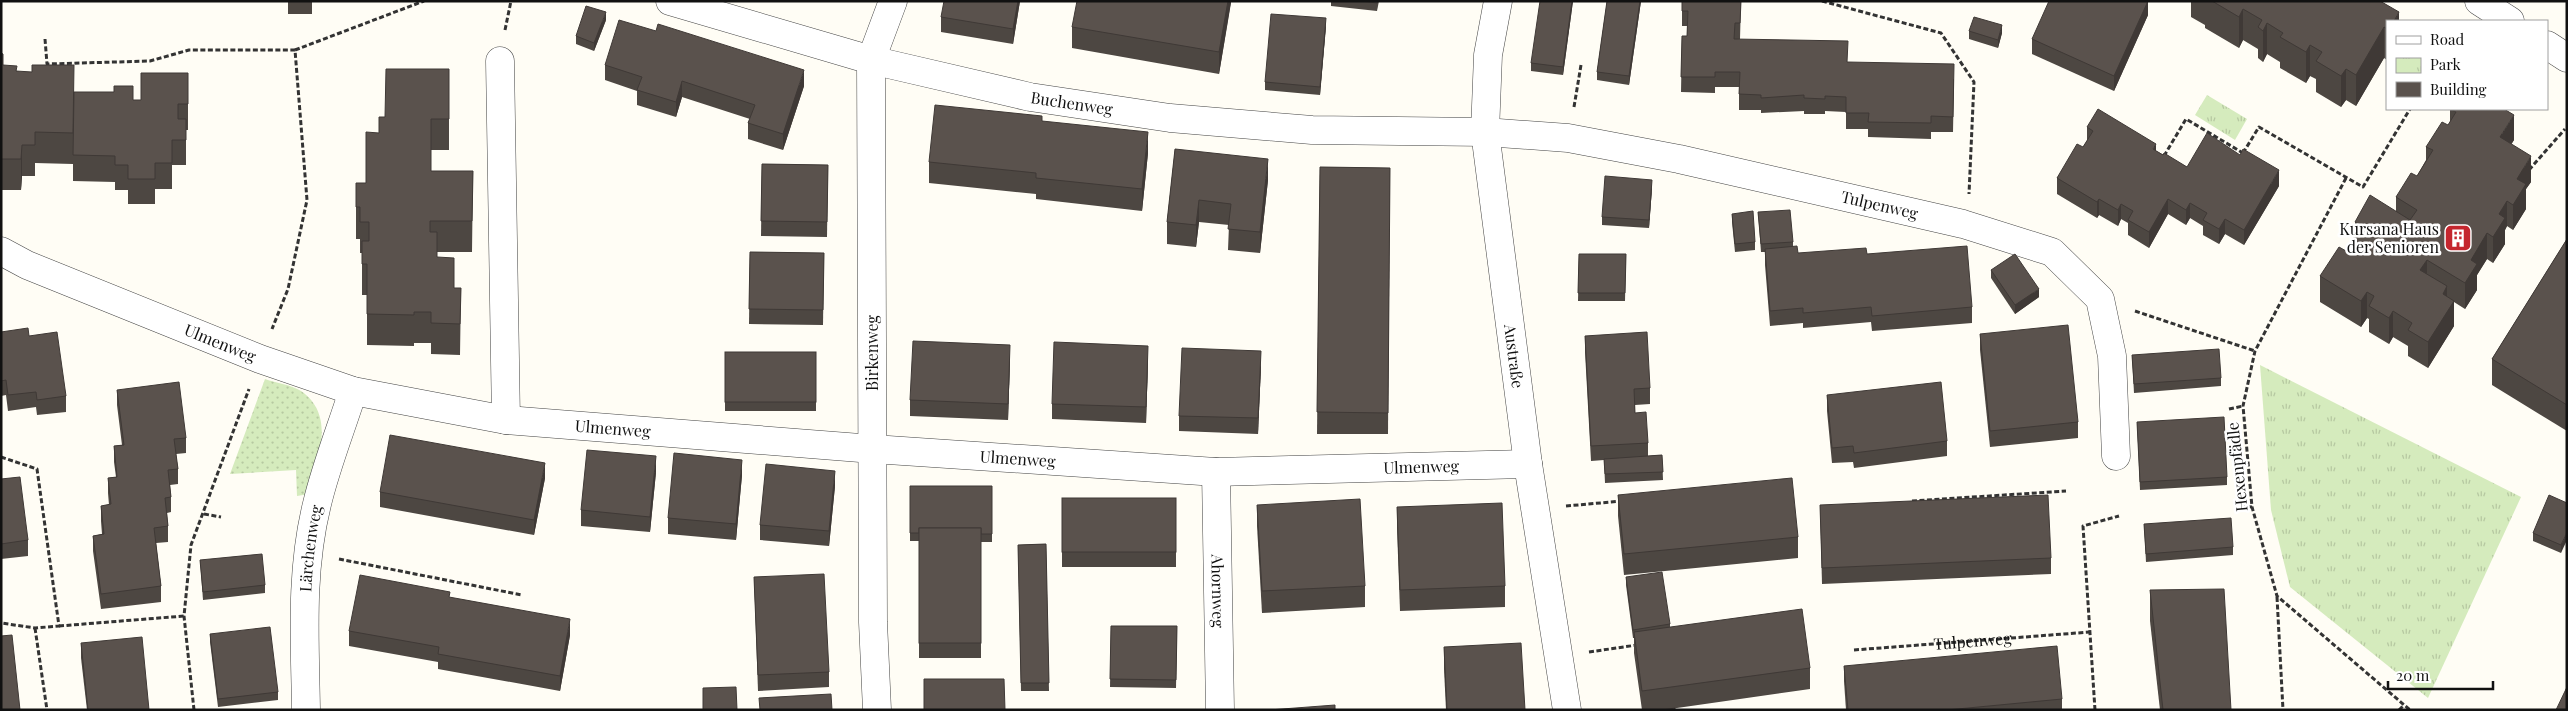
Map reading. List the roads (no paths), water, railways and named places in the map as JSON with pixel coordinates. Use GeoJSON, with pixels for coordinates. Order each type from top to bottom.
{"type":"FeatureCollection","features":[{"type":"Feature","properties":{"kind":"street","name":"Buchenweg"},"geometry":{"type":"LineString","coordinates":[[670,1],[870,60],[1030,97],[1170,118],[1312,130],[1485,132]]}},
{"type":"Feature","properties":{"kind":"street","name":"Birkenweg"},"geometry":{"type":"LineString","coordinates":[[877,710],[873,622],[870,60],[893,1]]}},
{"type":"Feature","properties":{"kind":"street","name":"Austraße"},"geometry":{"type":"LineString","coordinates":[[1498,1],[1488,55],[1485,132],[1528,464],[1567,710]]}},
{"type":"Feature","properties":{"kind":"street"},"geometry":{"type":"LineString","coordinates":[[2479,1],[2508,20]]}},
{"type":"Feature","properties":{"kind":"street"},"geometry":{"type":"LineString","coordinates":[[2548,46],[2567,58]]}},
{"type":"Feature","properties":{"kind":"street"},"geometry":{"type":"LineString","coordinates":[[500,61],[506,420]]}},
{"type":"Feature","properties":{"kind":"street","name":"Tulpenweg"},"geometry":{"type":"LineString","coordinates":[[1485,132],[1568,138],[1679,159],[1963,224],[2052,252],[2100,299],[2112,356],[2116,456]]}},
{"type":"Feature","properties":{"kind":"street","name":"Ulmenweg"},"geometry":{"type":"LineString","coordinates":[[1,251],[28,265],[260,359],[353,391],[506,420],[873,449],[1216,472],[1528,464]]}},
{"type":"Feature","properties":{"kind":"street","name":"Lärchenweg"},"geometry":{"type":"LineString","coordinates":[[306,710],[304,603],[308,554],[317,504],[353,391]]}},
{"type":"Feature","properties":{"kind":"street","name":"Ahornweg"},"geometry":{"type":"LineString","coordinates":[[1216,472],[1220,710]]}},
{"type":"Feature","properties":{"kind":"place","name":"Kursana Haus der Senioren"},"geometry":{"type":"Point","coordinates":[2458,238]}}]}
